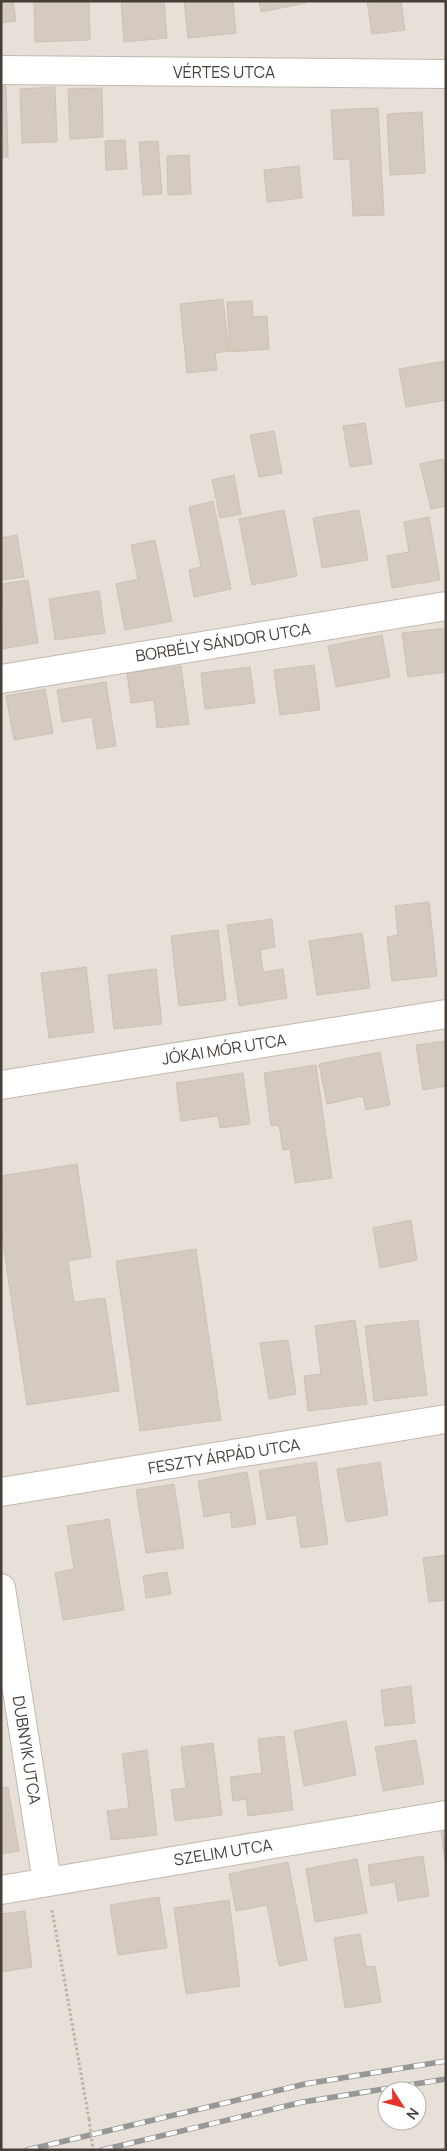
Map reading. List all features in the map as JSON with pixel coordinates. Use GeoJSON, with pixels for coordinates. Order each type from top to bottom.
{"type":"FeatureCollection","features":[{"type":"Feature","properties":{"kind":"street","name":"VÉRTES UTCA"},"geometry":{"type":"LineString","coordinates":[[1,70],[446,74]]}},
{"type":"Feature","properties":{"kind":"street","name":"BORBÉLY SÁNDOR UTCA"},"geometry":{"type":"LineString","coordinates":[[1,679],[446,606]]}},
{"type":"Feature","properties":{"kind":"street","name":"JÓKAI MÓR UTCA"},"geometry":{"type":"LineString","coordinates":[[1,1085],[446,1014]]}},
{"type":"Feature","properties":{"kind":"street","name":"FESZTY ÁRPÁD UTCA"},"geometry":{"type":"LineString","coordinates":[[1,1492],[446,1419]]}},
{"type":"Feature","properties":{"kind":"street","name":"DUBNYIK UTCA"},"geometry":{"type":"LineString","coordinates":[[1,1588],[47,1882]]}},
{"type":"Feature","properties":{"kind":"street","name":"SZELIM UTCA"},"geometry":{"type":"LineString","coordinates":[[1,1890],[446,1815]]}},
{"type":"Feature","properties":{"kind":"path"},"geometry":{"type":"LineString","coordinates":[[47,1882],[93,2150]]}},
{"type":"Feature","properties":{"kind":"shaded area"},"geometry":{"type":"Polygon","coordinates":[[[1,1],[446,1],[446,2150],[1,2150],[1,1]]]}},
{"type":"Feature","properties":{"kind":"building"},"geometry":{"type":"Polygon","coordinates":[[[1,1],[13,1],[16,21],[1,23],[1,1]]]}},
{"type":"Feature","properties":{"kind":"building"},"geometry":{"type":"Polygon","coordinates":[[[34,1],[89,1],[90,40],[35,42],[34,1]]]}},
{"type":"Feature","properties":{"kind":"building"},"geometry":{"type":"Polygon","coordinates":[[[121,1],[164,1],[167,38],[124,42],[121,1]]]}},
{"type":"Feature","properties":{"kind":"building"},"geometry":{"type":"Polygon","coordinates":[[[184,1],[233,1],[236,33],[188,38],[184,1]]]}},
{"type":"Feature","properties":{"kind":"building"},"geometry":{"type":"Polygon","coordinates":[[[259,1],[305,1],[306,3],[261,12],[259,1]]]}},
{"type":"Feature","properties":{"kind":"building"},"geometry":{"type":"Polygon","coordinates":[[[367,1],[401,1],[405,30],[372,34],[367,1]]]}},
{"type":"Feature","properties":{"kind":"building"},"geometry":{"type":"Polygon","coordinates":[[[1,86],[6,86],[8,157],[1,157],[1,86]]]}},
{"type":"Feature","properties":{"kind":"building"},"geometry":{"type":"Polygon","coordinates":[[[55,87],[57,142],[22,143],[20,89],[55,87]]]}},
{"type":"Feature","properties":{"kind":"building"},"geometry":{"type":"Polygon","coordinates":[[[102,88],[103,137],[70,139],[68,89],[102,88]]]}},
{"type":"Feature","properties":{"kind":"building"},"geometry":{"type":"Polygon","coordinates":[[[378,108],[384,215],[353,216],[350,159],[334,160],[331,110],[378,108]]]}},
{"type":"Feature","properties":{"kind":"building"},"geometry":{"type":"Polygon","coordinates":[[[422,112],[425,173],[390,175],[387,114],[422,112]]]}},
{"type":"Feature","properties":{"kind":"building"},"geometry":{"type":"Polygon","coordinates":[[[125,140],[127,169],[106,170],[105,141],[125,140]]]}},
{"type":"Feature","properties":{"kind":"building"},"geometry":{"type":"Polygon","coordinates":[[[158,141],[162,194],[143,195],[139,142],[158,141]]]}},
{"type":"Feature","properties":{"kind":"building"},"geometry":{"type":"Polygon","coordinates":[[[189,155],[191,194],[168,195],[167,156],[189,155]]]}},
{"type":"Feature","properties":{"kind":"building"},"geometry":{"type":"Polygon","coordinates":[[[299,166],[302,198],[267,202],[264,170],[299,166]]]}},
{"type":"Feature","properties":{"kind":"building"},"geometry":{"type":"Polygon","coordinates":[[[223,299],[229,351],[215,353],[217,370],[187,373],[180,304],[223,299]]]}},
{"type":"Feature","properties":{"kind":"building"},"geometry":{"type":"Polygon","coordinates":[[[252,301],[253,317],[267,316],[269,349],[230,352],[227,302],[252,301]]]}},
{"type":"Feature","properties":{"kind":"building"},"geometry":{"type":"Polygon","coordinates":[[[446,361],[446,400],[406,407],[399,369],[446,361]]]}},
{"type":"Feature","properties":{"kind":"building"},"geometry":{"type":"Polygon","coordinates":[[[365,423],[372,464],[350,467],[343,426],[365,423]]]}},
{"type":"Feature","properties":{"kind":"building"},"geometry":{"type":"Polygon","coordinates":[[[274,431],[282,473],[259,477],[250,435],[274,431]]]}},
{"type":"Feature","properties":{"kind":"building"},"geometry":{"type":"Polygon","coordinates":[[[443,459],[446,472],[446,506],[431,509],[420,464],[443,459]]]}},
{"type":"Feature","properties":{"kind":"building"},"geometry":{"type":"Polygon","coordinates":[[[234,475],[241,514],[220,518],[212,480],[234,475]]]}},
{"type":"Feature","properties":{"kind":"building"},"geometry":{"type":"Polygon","coordinates":[[[213,501],[231,589],[194,597],[189,570],[201,567],[189,507],[213,501]]]}},
{"type":"Feature","properties":{"kind":"building"},"geometry":{"type":"Polygon","coordinates":[[[284,510],[297,576],[252,585],[239,519],[284,510]]]}},
{"type":"Feature","properties":{"kind":"building"},"geometry":{"type":"Polygon","coordinates":[[[359,510],[368,560],[322,568],[313,518],[359,510]]]}},
{"type":"Feature","properties":{"kind":"building"},"geometry":{"type":"Polygon","coordinates":[[[429,517],[440,580],[392,588],[387,556],[409,552],[404,522],[429,517]]]}},
{"type":"Feature","properties":{"kind":"building"},"geometry":{"type":"Polygon","coordinates":[[[17,535],[24,577],[1,580],[1,538],[17,535]]]}},
{"type":"Feature","properties":{"kind":"building"},"geometry":{"type":"Polygon","coordinates":[[[155,540],[172,621],[125,630],[116,584],[138,579],[131,545],[155,540]]]}},
{"type":"Feature","properties":{"kind":"building"},"geometry":{"type":"Polygon","coordinates":[[[28,580],[38,643],[1,649],[1,619],[4,619],[1,584],[28,580]]]}},
{"type":"Feature","properties":{"kind":"building"},"geometry":{"type":"Polygon","coordinates":[[[99,591],[105,633],[55,640],[49,599],[99,591]]]}},
{"type":"Feature","properties":{"kind":"building"},"geometry":{"type":"Polygon","coordinates":[[[446,628],[446,672],[408,677],[402,633],[446,628]]]}},
{"type":"Feature","properties":{"kind":"building"},"geometry":{"type":"Polygon","coordinates":[[[382,635],[390,677],[336,687],[328,646],[382,635]]]}},
{"type":"Feature","properties":{"kind":"building"},"geometry":{"type":"Polygon","coordinates":[[[314,665],[320,710],[280,715],[274,670],[314,665]]]}},
{"type":"Feature","properties":{"kind":"building"},"geometry":{"type":"Polygon","coordinates":[[[181,666],[189,724],[157,728],[154,700],[131,703],[127,673],[181,666]]]}},
{"type":"Feature","properties":{"kind":"building"},"geometry":{"type":"Polygon","coordinates":[[[250,667],[255,703],[205,709],[201,673],[250,667]]]}},
{"type":"Feature","properties":{"kind":"building"},"geometry":{"type":"Polygon","coordinates":[[[106,682],[116,746],[97,749],[92,717],[62,722],[57,690],[106,682]]]}},
{"type":"Feature","properties":{"kind":"building"},"geometry":{"type":"Polygon","coordinates":[[[45,689],[53,733],[14,740],[6,696],[45,689]]]}},
{"type":"Feature","properties":{"kind":"building"},"geometry":{"type":"Polygon","coordinates":[[[429,902],[437,976],[392,981],[387,937],[398,935],[395,906],[429,902]]]}},
{"type":"Feature","properties":{"kind":"building"},"geometry":{"type":"Polygon","coordinates":[[[272,919],[275,947],[260,950],[263,972],[283,969],[287,998],[239,1006],[227,925],[272,919]]]}},
{"type":"Feature","properties":{"kind":"building"},"geometry":{"type":"Polygon","coordinates":[[[218,930],[226,1000],[179,1006],[171,936],[218,930]]]}},
{"type":"Feature","properties":{"kind":"building"},"geometry":{"type":"Polygon","coordinates":[[[362,933],[370,988],[317,995],[309,941],[362,933]]]}},
{"type":"Feature","properties":{"kind":"building"},"geometry":{"type":"Polygon","coordinates":[[[86,967],[94,1032],[49,1038],[41,973],[86,967]]]}},
{"type":"Feature","properties":{"kind":"building"},"geometry":{"type":"Polygon","coordinates":[[[156,969],[162,1024],[114,1029],[108,975],[156,969]]]}},
{"type":"Feature","properties":{"kind":"building"},"geometry":{"type":"Polygon","coordinates":[[[446,1041],[446,1086],[423,1090],[416,1045],[446,1041]]]}},
{"type":"Feature","properties":{"kind":"building"},"geometry":{"type":"Polygon","coordinates":[[[380,1052],[390,1105],[366,1110],[363,1096],[327,1104],[319,1064],[380,1052]]]}},
{"type":"Feature","properties":{"kind":"building"},"geometry":{"type":"Polygon","coordinates":[[[316,1065],[332,1178],[295,1183],[290,1149],[283,1150],[279,1125],[271,1126],[264,1073],[316,1065]]]}},
{"type":"Feature","properties":{"kind":"building"},"geometry":{"type":"Polygon","coordinates":[[[243,1073],[250,1124],[220,1128],[218,1116],[181,1121],[176,1083],[243,1073]]]}},
{"type":"Feature","properties":{"kind":"building"},"geometry":{"type":"Polygon","coordinates":[[[77,1164],[91,1257],[68,1261],[74,1302],[105,1298],[119,1391],[27,1405],[1,1230],[1,1176],[77,1164]]]}},
{"type":"Feature","properties":{"kind":"building"},"geometry":{"type":"Polygon","coordinates":[[[411,1220],[417,1260],[380,1268],[373,1228],[411,1220]]]}},
{"type":"Feature","properties":{"kind":"building"},"geometry":{"type":"Polygon","coordinates":[[[196,1249],[221,1420],[140,1431],[116,1261],[196,1249]]]}},
{"type":"Feature","properties":{"kind":"building"},"geometry":{"type":"Polygon","coordinates":[[[355,1320],[367,1404],[308,1411],[304,1376],[321,1374],[315,1326],[355,1320]]]}},
{"type":"Feature","properties":{"kind":"building"},"geometry":{"type":"Polygon","coordinates":[[[418,1320],[427,1395],[374,1401],[365,1326],[418,1320]]]}},
{"type":"Feature","properties":{"kind":"building"},"geometry":{"type":"Polygon","coordinates":[[[288,1340],[296,1394],[269,1399],[260,1343],[288,1340]]]}},
{"type":"Feature","properties":{"kind":"building"},"geometry":{"type":"Polygon","coordinates":[[[316,1462],[328,1544],[301,1548],[296,1515],[267,1520],[259,1471],[316,1462]]]}},
{"type":"Feature","properties":{"kind":"building"},"geometry":{"type":"Polygon","coordinates":[[[380,1462],[388,1515],[346,1522],[337,1469],[380,1462]]]}},
{"type":"Feature","properties":{"kind":"building"},"geometry":{"type":"Polygon","coordinates":[[[247,1472],[256,1524],[232,1528],[230,1512],[204,1517],[198,1481],[247,1472]]]}},
{"type":"Feature","properties":{"kind":"building"},"geometry":{"type":"Polygon","coordinates":[[[174,1484],[184,1548],[146,1553],[136,1490],[174,1484]]]}},
{"type":"Feature","properties":{"kind":"building"},"geometry":{"type":"Polygon","coordinates":[[[109,1519],[124,1610],[63,1620],[55,1573],[74,1569],[67,1526],[109,1519]]]}},
{"type":"Feature","properties":{"kind":"building"},"geometry":{"type":"Polygon","coordinates":[[[446,1555],[446,1600],[429,1602],[423,1558],[446,1555]]]}},
{"type":"Feature","properties":{"kind":"building"},"geometry":{"type":"Polygon","coordinates":[[[167,1572],[171,1594],[146,1598],[143,1576],[167,1572]]]}},
{"type":"Feature","properties":{"kind":"building"},"geometry":{"type":"Polygon","coordinates":[[[411,1686],[415,1723],[385,1726],[381,1690],[411,1686]]]}},
{"type":"Feature","properties":{"kind":"building"},"geometry":{"type":"Polygon","coordinates":[[[346,1721],[356,1775],[304,1786],[294,1731],[346,1721]]]}},
{"type":"Feature","properties":{"kind":"building"},"geometry":{"type":"Polygon","coordinates":[[[284,1736],[293,1810],[248,1816],[246,1799],[233,1801],[230,1777],[262,1773],[258,1739],[284,1736]]]}},
{"type":"Feature","properties":{"kind":"building"},"geometry":{"type":"Polygon","coordinates":[[[416,1740],[424,1784],[383,1791],[375,1747],[416,1740]]]}},
{"type":"Feature","properties":{"kind":"building"},"geometry":{"type":"Polygon","coordinates":[[[213,1743],[222,1815],[175,1821],[171,1790],[186,1788],[181,1747],[213,1743]]]}},
{"type":"Feature","properties":{"kind":"building"},"geometry":{"type":"Polygon","coordinates":[[[147,1750],[157,1835],[111,1840],[107,1811],[129,1808],[122,1754],[147,1750]]]}},
{"type":"Feature","properties":{"kind":"building"},"geometry":{"type":"Polygon","coordinates":[[[8,1787],[19,1851],[1,1854],[1,1788],[8,1787]]]}},
{"type":"Feature","properties":{"kind":"building"},"geometry":{"type":"Polygon","coordinates":[[[446,1831],[446,1867],[441,1832],[446,1831]]]}},
{"type":"Feature","properties":{"kind":"building"},"geometry":{"type":"Polygon","coordinates":[[[423,1856],[429,1896],[398,1901],[395,1882],[371,1886],[368,1865],[423,1856]]]}},
{"type":"Feature","properties":{"kind":"building"},"geometry":{"type":"Polygon","coordinates":[[[357,1859],[367,1913],[315,1922],[306,1869],[357,1859]]]}},
{"type":"Feature","properties":{"kind":"building"},"geometry":{"type":"Polygon","coordinates":[[[288,1862],[307,1960],[279,1966],[267,1905],[236,1911],[229,1874],[288,1862]]]}},
{"type":"Feature","properties":{"kind":"building"},"geometry":{"type":"Polygon","coordinates":[[[159,1897],[167,1948],[118,1955],[110,1905],[159,1897]]]}},
{"type":"Feature","properties":{"kind":"building"},"geometry":{"type":"Polygon","coordinates":[[[229,1900],[240,1986],[186,1994],[174,1908],[229,1900]]]}},
{"type":"Feature","properties":{"kind":"building"},"geometry":{"type":"Polygon","coordinates":[[[25,1911],[32,1967],[1,1972],[1,1914],[25,1911]]]}},
{"type":"Feature","properties":{"kind":"building"},"geometry":{"type":"Polygon","coordinates":[[[360,1934],[366,1967],[375,1966],[381,2002],[345,2008],[334,1938],[360,1934]]]}},
{"type":"Feature","properties":{"kind":"railway"},"geometry":{"type":"LineString","coordinates":[[27,2150],[305,2084],[446,2061]]}},
{"type":"Feature","properties":{"kind":"railway"},"geometry":{"type":"LineString","coordinates":[[102,2150],[303,2102],[446,2079]]}}]}
